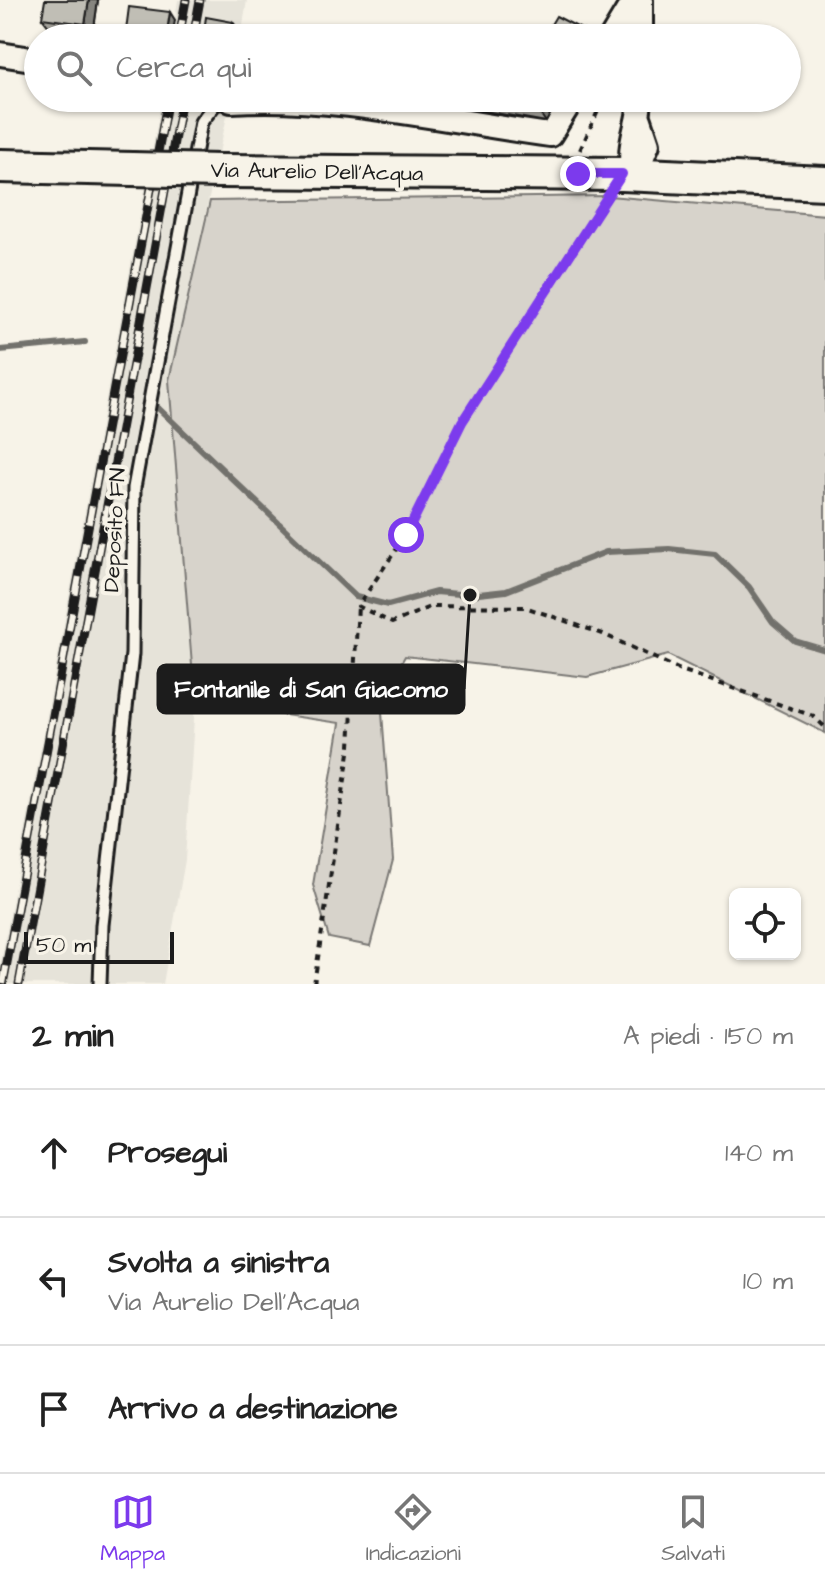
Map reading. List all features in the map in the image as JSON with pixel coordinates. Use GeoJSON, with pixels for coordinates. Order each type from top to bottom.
{"type":"FeatureCollection","features":[{"type":"Feature","properties":{"kind":"street"},"geometry":{"type":"LineString","coordinates":[[619,24],[634,0]]}},
{"type":"Feature","properties":{"kind":"street"},"geometry":{"type":"LineString","coordinates":[[641,0],[641,24]]}},
{"type":"Feature","properties":{"kind":"street"},"geometry":{"type":"LineString","coordinates":[[0,54],[24,58]]}},
{"type":"Feature","properties":{"kind":"street"},"geometry":{"type":"LineString","coordinates":[[388,112],[550,135],[564,112]]}},
{"type":"Feature","properties":{"kind":"street"},"geometry":{"type":"LineString","coordinates":[[628,175],[648,144],[641,112]]}},
{"type":"Feature","properties":{"kind":"street","name":"Via Aurelio Dell'Acqua"},"geometry":{"type":"LineString","coordinates":[[0,166],[628,175],[825,183]]}},
{"type":"Feature","properties":{"kind":"lane","name":"Deposito FN"},"geometry":{"type":"LineString","coordinates":[[100,984],[102,925],[132,654],[134,488],[201,122],[209,112]]}},
{"type":"Feature","properties":{"kind":"path"},"geometry":{"type":"LineString","coordinates":[[314,984],[350,746],[359,604],[406,535],[462,422],[628,175]]}},
{"type":"Feature","properties":{"kind":"path"},"geometry":{"type":"LineString","coordinates":[[359,604],[392,623],[432,606],[525,607],[603,634],[678,669],[813,716],[825,727]]}},
{"type":"Feature","properties":{"kind":"shaded area"},"geometry":{"type":"Polygon","coordinates":[[[178,0],[247,0],[243,24],[174,24],[178,0]]]}},
{"type":"Feature","properties":{"kind":"shaded area"},"geometry":{"type":"Polygon","coordinates":[[[159,112],[228,112],[169,380],[195,702],[185,860],[163,984],[0,984],[0,967],[159,112]]]}},
{"type":"Feature","properties":{"kind":"shaded area"},"geometry":{"type":"Polygon","coordinates":[[[609,196],[825,215],[825,733],[668,655],[587,677],[405,656],[381,699],[393,860],[370,946],[329,938],[313,885],[340,723],[195,702],[169,380],[210,201],[609,196]]]}},
{"type":"Feature","properties":{"kind":"building"},"geometry":{"type":"Polygon","coordinates":[[[45,0],[89,0],[85,24],[42,18],[45,0]]]}},
{"type":"Feature","properties":{"kind":"building"},"geometry":{"type":"Polygon","coordinates":[[[129,7],[170,12],[168,24],[127,24],[129,7]]]}},
{"type":"Feature","properties":{"kind":"building"},"geometry":{"type":"Polygon","coordinates":[[[556,16],[571,24],[551,24],[556,16]]]}},
{"type":"Feature","properties":{"kind":"building"},"geometry":{"type":"Polygon","coordinates":[[[206,17],[233,22],[233,24],[205,24],[206,17]]]}},
{"type":"Feature","properties":{"kind":"waterway"},"geometry":{"type":"LineString","coordinates":[[0,350],[85,342]]}},
{"type":"Feature","properties":{"kind":"waterway"},"geometry":{"type":"LineString","coordinates":[[156,406],[356,597],[388,605],[436,592],[470,595],[506,591],[606,552],[669,549],[715,554],[749,587],[773,622],[795,641],[825,650]]}},
{"type":"Feature","properties":{"kind":"railway"},"geometry":{"type":"LineString","coordinates":[[182,24],[186,0]]}},
{"type":"Feature","properties":{"kind":"railway"},"geometry":{"type":"LineString","coordinates":[[196,24],[200,0]]}},
{"type":"Feature","properties":{"kind":"railway"},"geometry":{"type":"LineString","coordinates":[[3,984],[165,112]]}},
{"type":"Feature","properties":{"kind":"railway"},"geometry":{"type":"LineString","coordinates":[[19,984],[179,112]]}},
{"type":"Feature","properties":{"kind":"place","name":"Fontanile di San Giacomo"},"geometry":{"type":"Point","coordinates":[470,595]}},
{"type":"Feature","properties":{"kind":"route"},"geometry":{"type":"LineString","coordinates":[[406,535],[462,422],[622,174],[578,174]]}}]}
